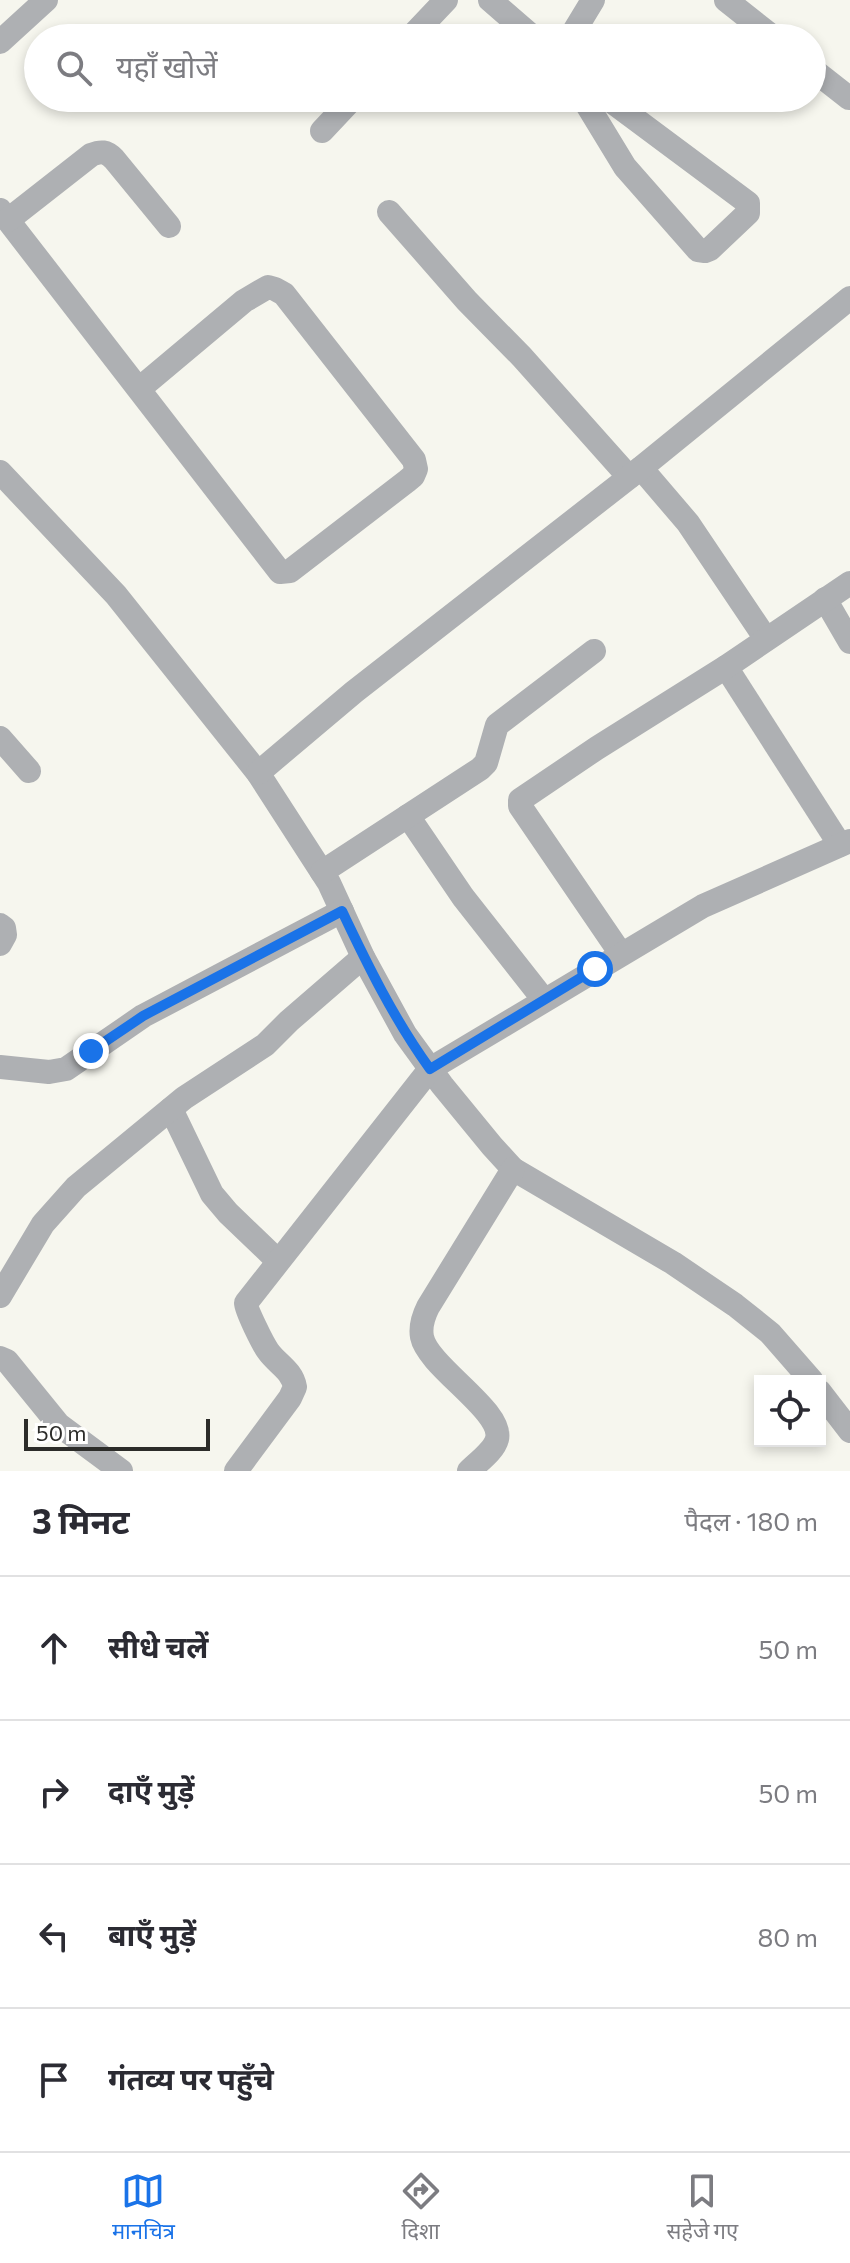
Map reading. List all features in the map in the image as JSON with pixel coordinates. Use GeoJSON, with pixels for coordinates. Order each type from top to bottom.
{"type":"FeatureCollection","features":[{"type":"Feature","properties":{"kind":"street"},"geometry":{"type":"LineString","coordinates":[[0,42],[46,0]]}},
{"type":"Feature","properties":{"kind":"street"},"geometry":{"type":"LineString","coordinates":[[423,24],[446,0]]}},
{"type":"Feature","properties":{"kind":"street"},"geometry":{"type":"LineString","coordinates":[[490,0],[518,24]]}},
{"type":"Feature","properties":{"kind":"street"},"geometry":{"type":"LineString","coordinates":[[578,24],[593,0]]}},
{"type":"Feature","properties":{"kind":"street"},"geometry":{"type":"LineString","coordinates":[[726,0],[756,24]]}},
{"type":"Feature","properties":{"kind":"street"},"geometry":{"type":"LineString","coordinates":[[826,80],[849,98]]}},
{"type":"Feature","properties":{"kind":"street"},"geometry":{"type":"LineString","coordinates":[[322,131],[340,112]]}},
{"type":"Feature","properties":{"kind":"street"},"geometry":{"type":"LineString","coordinates":[[592,112],[625,167],[698,250],[710,249],[748,213],[748,203],[626,112]]}},
{"type":"Feature","properties":{"kind":"street"},"geometry":{"type":"LineString","coordinates":[[139,389],[244,301],[268,287],[275,289],[284,294],[389,428],[414,460],[416,469],[407,481],[290,571],[284,573],[277,569],[4,215],[99,152],[108,153],[114,159],[169,226]]}},
{"type":"Feature","properties":{"kind":"street"},"geometry":{"type":"LineString","coordinates":[[389,212],[467,301],[688,523],[766,639]]}},
{"type":"Feature","properties":{"kind":"street"},"geometry":{"type":"LineString","coordinates":[[258,773],[354,692],[635,472],[850,298]]}},
{"type":"Feature","properties":{"kind":"street"},"geometry":{"type":"LineString","coordinates":[[0,472],[116,595],[258,773],[322,872],[405,1034],[513,1169],[673,1263],[735,1305],[770,1333],[807,1375]]}},
{"type":"Feature","properties":{"kind":"street"},"geometry":{"type":"LineString","coordinates":[[621,954],[519,801],[850,583]]}},
{"type":"Feature","properties":{"kind":"street"},"geometry":{"type":"LineString","coordinates":[[825,599],[850,642]]}},
{"type":"Feature","properties":{"kind":"street"},"geometry":{"type":"LineString","coordinates":[[322,872],[480,769],[486,763],[497,725],[594,651]]}},
{"type":"Feature","properties":{"kind":"street"},"geometry":{"type":"LineString","coordinates":[[236,1471],[295,1387],[291,1375],[266,1348],[246,1308],[247,1301],[430,1069],[703,906],[845,843],[726,667]]}},
{"type":"Feature","properties":{"kind":"street"},"geometry":{"type":"LineString","coordinates":[[0,738],[29,771]]}},
{"type":"Feature","properties":{"kind":"street"},"geometry":{"type":"LineString","coordinates":[[408,816],[463,897],[544,1000]]}},
{"type":"Feature","properties":{"kind":"street"},"geometry":{"type":"LineString","coordinates":[[0,1067],[49,1072],[66,1069],[143,1016],[342,911]]}},
{"type":"Feature","properties":{"kind":"street"},"geometry":{"type":"LineString","coordinates":[[0,925],[5,935],[0,944]]}},
{"type":"Feature","properties":{"kind":"street"},"geometry":{"type":"LineString","coordinates":[[0,1296],[43,1224],[76,1187],[184,1098],[265,1045],[363,957]]}},
{"type":"Feature","properties":{"kind":"street"},"geometry":{"type":"LineString","coordinates":[[171,1109],[212,1194],[278,1261]]}},
{"type":"Feature","properties":{"kind":"street"},"geometry":{"type":"LineString","coordinates":[[469,1471],[495,1446],[498,1430],[488,1414],[428,1350],[422,1336],[422,1320],[513,1169]]}},
{"type":"Feature","properties":{"kind":"street"},"geometry":{"type":"LineString","coordinates":[[0,1358],[7,1361],[59,1425],[121,1471]]}},
{"type":"Feature","properties":{"kind":"street"},"geometry":{"type":"LineString","coordinates":[[826,1400],[850,1431]]}},
{"type":"Feature","properties":{"kind":"route"},"geometry":{"type":"LineString","coordinates":[[91,1051],[143,1016],[342,911],[405,1034],[430,1069],[595,969]]}}]}
